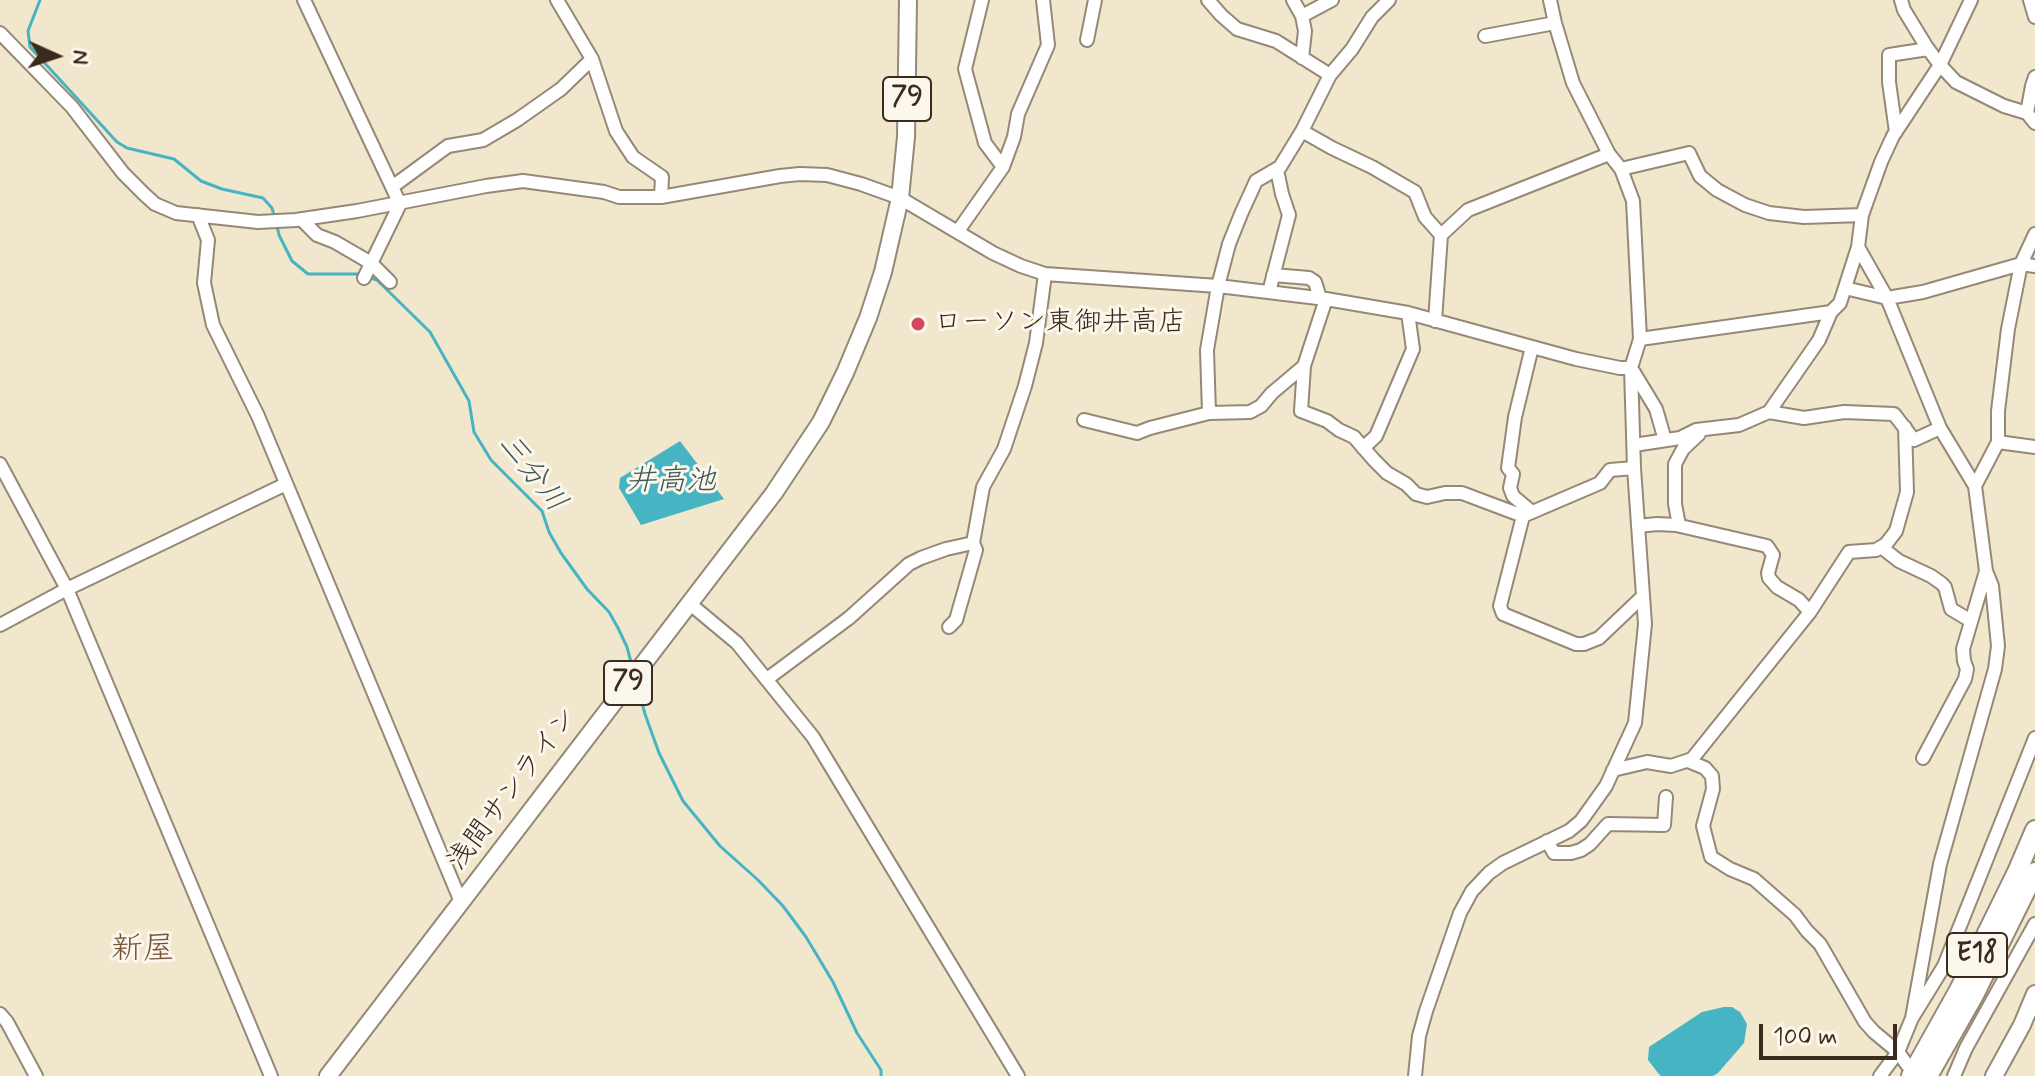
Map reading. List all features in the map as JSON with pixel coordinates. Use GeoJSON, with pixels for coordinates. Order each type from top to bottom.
{"type":"FeatureCollection","features":[{"type":"Feature","properties":{"kind":"highway","name":"E18"},"geometry":{"type":"LineString","coordinates":[[1909,1071],[1965,979],[2035,830]]}},
{"type":"Feature","properties":{"kind":"highway","name":"E18"},"geometry":{"type":"LineString","coordinates":[[1928,1076],[1974,995],[2035,872]]}},
{"type":"Feature","properties":{"kind":"main road","name":"浅間サンライン"},"geometry":{"type":"LineString","coordinates":[[328,1076],[786,476],[832,401],[872,307],[900,198],[906,137],[908,0]]}},
{"type":"Feature","properties":{"kind":"main road"},"geometry":{"type":"LineString","coordinates":[[1994,1076],[2035,994]]}},
{"type":"Feature","properties":{"kind":"street"},"geometry":{"type":"LineString","coordinates":[[304,0],[400,204]]}},
{"type":"Feature","properties":{"kind":"street"},"geometry":{"type":"LineString","coordinates":[[557,0],[592,59],[616,131],[633,157],[662,177],[661,197]]}},
{"type":"Feature","properties":{"kind":"street"},"geometry":{"type":"LineString","coordinates":[[982,0],[965,69],[985,143],[1003,167]]}},
{"type":"Feature","properties":{"kind":"street"},"geometry":{"type":"LineString","coordinates":[[958,231],[1003,167],[1014,137],[1018,114],[1048,45],[1043,0]]}},
{"type":"Feature","properties":{"kind":"street"},"geometry":{"type":"LineString","coordinates":[[1087,40],[1095,0]]}},
{"type":"Feature","properties":{"kind":"street"},"geometry":{"type":"LineString","coordinates":[[1208,0],[1237,29],[1276,41],[1330,75]]}},
{"type":"Feature","properties":{"kind":"street"},"geometry":{"type":"LineString","coordinates":[[1293,0],[1302,16],[1305,31],[1302,58]]}},
{"type":"Feature","properties":{"kind":"street"},"geometry":{"type":"LineString","coordinates":[[1302,16],[1332,0]]}},
{"type":"Feature","properties":{"kind":"street"},"geometry":{"type":"LineString","coordinates":[[1209,413],[1207,350],[1218,286],[1229,244],[1256,181],[1277,170],[1302,131],[1330,75],[1352,49],[1372,17],[1389,0]]}},
{"type":"Feature","properties":{"kind":"street"},"geometry":{"type":"LineString","coordinates":[[1415,1076],[1419,1036],[1426,1011],[1460,913],[1472,891],[1489,873],[1569,831],[1581,821],[1595,804],[1635,723],[1645,624],[1634,468],[1631,368],[1640,339],[1633,201],[1621,169],[1609,154],[1573,83],[1550,0]]}},
{"type":"Feature","properties":{"kind":"street"},"geometry":{"type":"LineString","coordinates":[[1901,0],[1928,49],[1956,82],[2031,118],[2035,77]]}},
{"type":"Feature","properties":{"kind":"street"},"geometry":{"type":"LineString","coordinates":[[1634,445],[1680,438],[1696,430],[1739,425],[1769,412],[1819,340],[1831,312],[1840,303],[1858,247],[1862,215],[1881,162],[1896,132],[1940,65],[1971,0]]}},
{"type":"Feature","properties":{"kind":"street"},"geometry":{"type":"LineString","coordinates":[[2030,0],[2035,17]]}},
{"type":"Feature","properties":{"kind":"street"},"geometry":{"type":"LineString","coordinates":[[1485,36],[1555,23]]}},
{"type":"Feature","properties":{"kind":"street"},"geometry":{"type":"LineString","coordinates":[[0,33],[72,107],[123,173],[155,204],[176,213],[258,222],[301,219],[400,204],[523,181],[604,192],[619,197],[661,197],[780,176],[811,174],[838,177],[900,198],[993,253],[1045,274],[1218,286],[1323,299],[1408,313],[1532,347],[1631,368]]}},
{"type":"Feature","properties":{"kind":"street"},"geometry":{"type":"LineString","coordinates":[[1896,132],[1889,82],[1889,55],[1928,49]]}},
{"type":"Feature","properties":{"kind":"street"},"geometry":{"type":"LineString","coordinates":[[392,187],[448,146],[483,140],[517,120],[561,89],[592,59]]}},
{"type":"Feature","properties":{"kind":"street"},"geometry":{"type":"LineString","coordinates":[[1302,131],[1415,192],[1425,217],[1441,235]]}},
{"type":"Feature","properties":{"kind":"street"},"geometry":{"type":"LineString","coordinates":[[1621,169],[1689,153],[1700,176],[1717,190],[1745,205],[1769,213],[1804,217],[1862,215]]}},
{"type":"Feature","properties":{"kind":"street"},"geometry":{"type":"LineString","coordinates":[[1435,321],[1441,235],[1468,210],[1609,154]]}},
{"type":"Feature","properties":{"kind":"street"},"geometry":{"type":"LineString","coordinates":[[1269,292],[1289,215],[1277,170]]}},
{"type":"Feature","properties":{"kind":"street"},"geometry":{"type":"LineString","coordinates":[[364,278],[400,204]]}},
{"type":"Feature","properties":{"kind":"street"},"geometry":{"type":"LineString","coordinates":[[198,215],[208,240],[204,283],[213,325],[258,416],[461,902]]}},
{"type":"Feature","properties":{"kind":"street"},"geometry":{"type":"LineString","coordinates":[[301,219],[317,235],[371,263],[390,282]]}},
{"type":"Feature","properties":{"kind":"street"},"geometry":{"type":"LineString","coordinates":[[1975,486],[1998,442],[1998,411],[2008,329],[2035,234]]}},
{"type":"Feature","properties":{"kind":"street"},"geometry":{"type":"LineString","coordinates":[[1858,247],[1887,298],[1940,428],[1975,486],[1986,571],[1992,586],[1998,646],[1995,669],[1940,864],[1912,1018]]}},
{"type":"Feature","properties":{"kind":"street"},"geometry":{"type":"LineString","coordinates":[[1845,288],[1887,298],[2028,265]]}},
{"type":"Feature","properties":{"kind":"street"},"geometry":{"type":"LineString","coordinates":[[949,627],[956,620],[976,550],[973,543],[983,487],[1004,449],[1025,386],[1036,343],[1045,274]]}},
{"type":"Feature","properties":{"kind":"street"},"geometry":{"type":"LineString","coordinates":[[1273,275],[1309,278],[1315,282],[1323,299],[1314,341],[1304,366],[1301,411],[1327,421],[1354,437],[1387,473],[1416,494],[1427,497],[1462,493],[1528,514],[1600,483],[1610,470],[1634,468]]}},
{"type":"Feature","properties":{"kind":"street"},"geometry":{"type":"LineString","coordinates":[[1640,339],[1831,312]]}},
{"type":"Feature","properties":{"kind":"street"},"geometry":{"type":"LineString","coordinates":[[1363,448],[1376,436],[1413,349],[1408,313]]}},
{"type":"Feature","properties":{"kind":"street"},"geometry":{"type":"LineString","coordinates":[[1528,514],[1513,496],[1510,488],[1513,474],[1508,468],[1515,417],[1532,347]]}},
{"type":"Feature","properties":{"kind":"street"},"geometry":{"type":"LineString","coordinates":[[1084,420],[1137,433],[1209,413],[1250,412],[1261,406],[1304,366]]}},
{"type":"Feature","properties":{"kind":"street"},"geometry":{"type":"LineString","coordinates":[[1631,368],[1656,409],[1665,440]]}},
{"type":"Feature","properties":{"kind":"street"},"geometry":{"type":"LineString","coordinates":[[1769,412],[1804,418],[1844,412],[1894,414],[1914,440],[1940,428]]}},
{"type":"Feature","properties":{"kind":"street"},"geometry":{"type":"LineString","coordinates":[[1613,770],[1647,762],[1671,766],[1692,759],[1810,612],[1849,552],[1876,550],[1886,544],[1896,531],[1907,492],[1905,427]]}},
{"type":"Feature","properties":{"kind":"street"},"geometry":{"type":"LineString","coordinates":[[1679,525],[1675,504],[1675,464],[1683,449],[1705,429]]}},
{"type":"Feature","properties":{"kind":"street"},"geometry":{"type":"LineString","coordinates":[[1998,442],[2035,447]]}},
{"type":"Feature","properties":{"kind":"street"},"geometry":{"type":"LineString","coordinates":[[0,464],[67,589],[271,1076]]}},
{"type":"Feature","properties":{"kind":"street"},"geometry":{"type":"LineString","coordinates":[[0,625],[67,589],[286,484]]}},
{"type":"Feature","properties":{"kind":"street"},"geometry":{"type":"LineString","coordinates":[[1528,514],[1500,606],[1503,614],[1576,644],[1584,644],[1599,638],[1642,597]]}},
{"type":"Feature","properties":{"kind":"street"},"geometry":{"type":"LineString","coordinates":[[1638,526],[1679,525],[1767,546],[1773,555],[1769,578],[1810,612]]}},
{"type":"Feature","properties":{"kind":"street"},"geometry":{"type":"LineString","coordinates":[[767,679],[849,618],[909,564],[946,549],[973,543]]}},
{"type":"Feature","properties":{"kind":"street"},"geometry":{"type":"LineString","coordinates":[[1881,547],[1899,561],[1941,583],[1951,609],[1971,621]]}},
{"type":"Feature","properties":{"kind":"street"},"geometry":{"type":"LineString","coordinates":[[1923,758],[1965,679],[1967,669],[1963,649],[1986,571]]}},
{"type":"Feature","properties":{"kind":"street"},"geometry":{"type":"LineString","coordinates":[[689,603],[737,643],[813,737],[1018,1076]]}},
{"type":"Feature","properties":{"kind":"street"},"geometry":{"type":"LineString","coordinates":[[1880,1076],[1898,1052],[1912,1018],[1944,966],[2035,738]]}},
{"type":"Feature","properties":{"kind":"street"},"geometry":{"type":"LineString","coordinates":[[1688,761],[1705,768],[1712,776],[1713,789],[1703,826],[1711,857],[1754,879],[1795,915],[1820,944],[1865,1022],[1898,1052],[1909,1071]]}},
{"type":"Feature","properties":{"kind":"street"},"geometry":{"type":"LineString","coordinates":[[1547,841],[1554,853],[1571,853],[1590,844],[1608,824],[1664,825],[1666,797]]}},
{"type":"Feature","properties":{"kind":"street"},"geometry":{"type":"LineString","coordinates":[[1954,1076],[1966,1048],[2035,924]]}},
{"type":"Feature","properties":{"kind":"street"},"geometry":{"type":"LineString","coordinates":[[0,1014],[36,1076]]}},
{"type":"Feature","properties":{"kind":"water","name":"井高池"},"geometry":{"type":"Polygon","coordinates":[[[680,441],[724,499],[641,525],[619,488],[620,478],[680,441]]]}},
{"type":"Feature","properties":{"kind":"water"},"geometry":{"type":"Polygon","coordinates":[[[1724,1007],[1740,1012],[1747,1024],[1744,1043],[1718,1073],[1713,1076],[1661,1076],[1648,1060],[1649,1047],[1702,1012],[1724,1007]]]}},
{"type":"Feature","properties":{"kind":"waterway","name":"三分川"},"geometry":{"type":"LineString","coordinates":[[40,0],[28,31],[30,47],[117,142],[127,148],[174,159],[201,181],[263,198],[272,208],[275,219]]}},
{"type":"Feature","properties":{"kind":"waterway","name":"三分川"},"geometry":{"type":"LineString","coordinates":[[277,226],[292,261],[308,274],[361,274]]}},
{"type":"Feature","properties":{"kind":"waterway","name":"三分川"},"geometry":{"type":"LineString","coordinates":[[368,277],[377,280],[430,332],[469,401],[474,432],[491,460],[542,511],[561,553],[587,589],[609,612],[627,647],[632,666]]}},
{"type":"Feature","properties":{"kind":"waterway","name":"三分川"},"geometry":{"type":"LineString","coordinates":[[636,681],[659,753],[683,801],[720,846],[783,906],[806,937],[833,982],[857,1033],[881,1070],[881,1076]]}},
{"type":"Feature","properties":{"kind":"place","name":"ローソン東御井高店"},"geometry":{"type":"Point","coordinates":[918,324]}},
{"type":"Feature","properties":{"kind":"district","name":"新屋"},"geometry":{"type":"Point","coordinates":[143,951]}}]}
